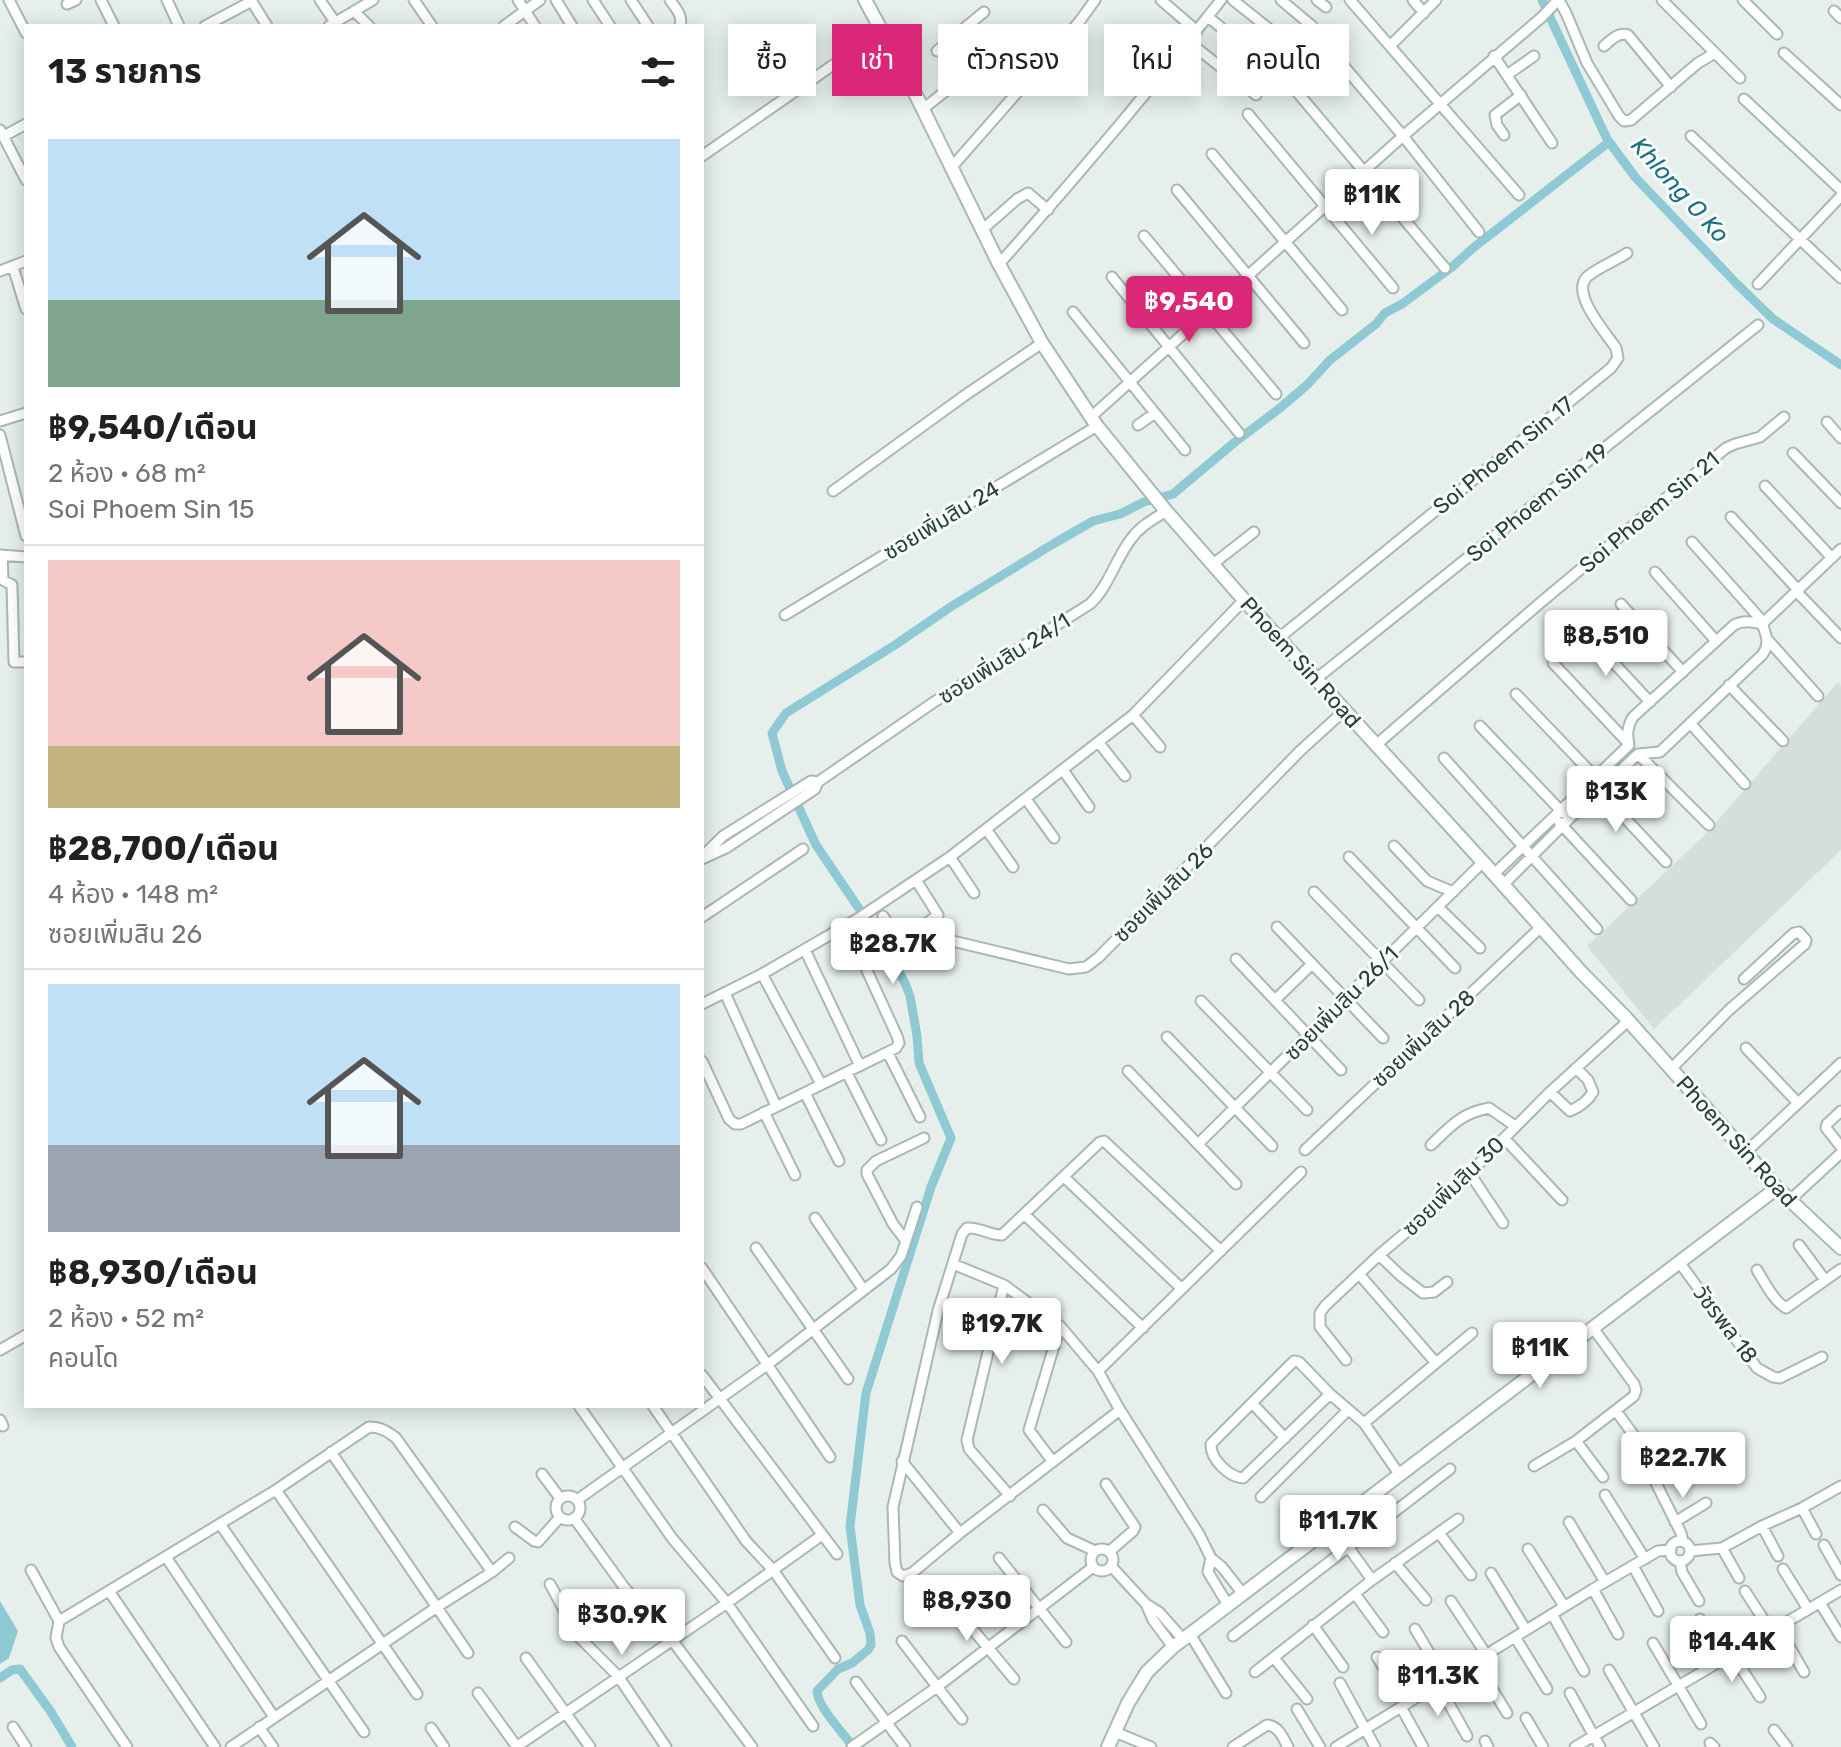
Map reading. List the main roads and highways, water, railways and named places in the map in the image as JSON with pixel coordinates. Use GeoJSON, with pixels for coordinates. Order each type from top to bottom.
{"type":"FeatureCollection","features":[{"type":"Feature","properties":{"kind":"water"},"geometry":{"type":"Polygon","coordinates":[[[0,1601],[18,1631],[9,1658],[0,1664],[0,1601]]]}},
{"type":"Feature","properties":{"kind":"waterway","name":"Khlong O Ko"},"geometry":{"type":"LineString","coordinates":[[1542,0],[1607,139],[1635,177],[1773,319],[1841,365]]}},
{"type":"Feature","properties":{"kind":"waterway"},"geometry":{"type":"LineString","coordinates":[[853,1747],[826,1712],[817,1691],[838,1669],[852,1663],[871,1645],[860,1605],[850,1526],[866,1393],[931,1187],[951,1138],[919,1063],[917,1036],[905,983],[889,953],[816,845],[782,771],[772,733],[786,713],[1053,544],[1093,521],[1173,494],[1307,385],[1330,360],[1376,324],[1385,313],[1452,267],[1609,142]]}},
{"type":"Feature","properties":{"kind":"waterway"},"geometry":{"type":"LineString","coordinates":[[0,1678],[20,1669],[72,1747]]}}]}
